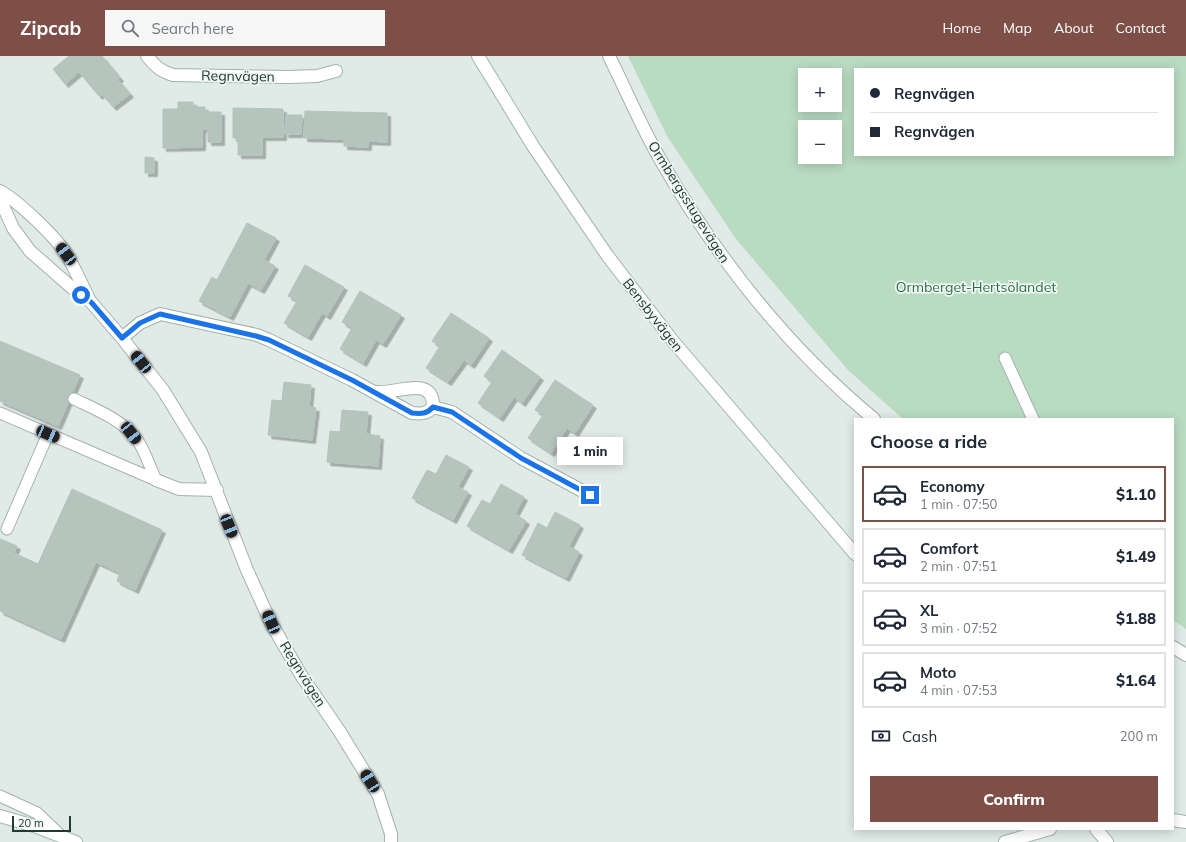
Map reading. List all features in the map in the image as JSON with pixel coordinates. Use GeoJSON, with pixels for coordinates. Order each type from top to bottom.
{"type":"FeatureCollection","features":[{"type":"Feature","properties":{"kind":"street","name":"Regnvägen"},"geometry":{"type":"LineString","coordinates":[[147,56],[158,69],[173,75],[288,77],[317,76],[336,71]]}},
{"type":"Feature","properties":{"kind":"street","name":"Bensbyvägen"},"geometry":{"type":"LineString","coordinates":[[478,56],[533,146],[607,255],[672,340],[854,553]]}},
{"type":"Feature","properties":{"kind":"street","name":"Ormbergsstugevägen"},"geometry":{"type":"LineString","coordinates":[[609,56],[659,158],[700,225],[736,275],[780,329],[818,369],[873,418]]}},
{"type":"Feature","properties":{"kind":"street","name":"Regnvägen"},"geometry":{"type":"LineString","coordinates":[[0,191],[17,203],[60,246],[66,254],[91,302]]}},
{"type":"Feature","properties":{"kind":"street","name":"Regnvägen"},"geometry":{"type":"LineString","coordinates":[[0,199],[13,228],[30,251],[71,287],[91,302],[163,390],[200,452],[217,490],[244,563],[271,622],[301,675],[340,732],[378,794],[391,834],[391,842]]}},
{"type":"Feature","properties":{"kind":"street"},"geometry":{"type":"LineString","coordinates":[[122,338],[140,323],[160,314],[218,326],[269,340],[375,392],[412,413],[426,413],[433,407],[431,396],[420,388],[411,387],[375,392]]}},
{"type":"Feature","properties":{"kind":"street"},"geometry":{"type":"LineString","coordinates":[[433,407],[452,412],[521,458],[590,495]]}},
{"type":"Feature","properties":{"kind":"street"},"geometry":{"type":"LineString","coordinates":[[156,480],[179,489],[217,490]]}},
{"type":"Feature","properties":{"kind":"street"},"geometry":{"type":"LineString","coordinates":[[1174,648],[1186,655]]}},
{"type":"Feature","properties":{"kind":"street"},"geometry":{"type":"LineString","coordinates":[[0,816],[34,826],[76,842]]}},
{"type":"Feature","properties":{"kind":"street"},"geometry":{"type":"LineString","coordinates":[[1174,820],[1186,822]]}},
{"type":"Feature","properties":{"kind":"street"},"geometry":{"type":"LineString","coordinates":[[1005,842],[1047,830]]}},
{"type":"Feature","properties":{"kind":"street"},"geometry":{"type":"LineString","coordinates":[[1097,830],[1107,842]]}},
{"type":"Feature","properties":{"kind":"lane"},"geometry":{"type":"LineString","coordinates":[[1005,358],[1033,418]]}},
{"type":"Feature","properties":{"kind":"lane"},"geometry":{"type":"LineString","coordinates":[[74,399],[105,414],[131,433],[138,442],[156,480]]}},
{"type":"Feature","properties":{"kind":"lane"},"geometry":{"type":"LineString","coordinates":[[0,413],[156,480]]}},
{"type":"Feature","properties":{"kind":"lane"},"geometry":{"type":"LineString","coordinates":[[7,528],[48,434]]}},
{"type":"Feature","properties":{"kind":"lane"},"geometry":{"type":"LineString","coordinates":[[0,796],[37,813],[60,836]]}},
{"type":"Feature","properties":{"kind":"green space","name":"Ormberget-Hertsölandet"},"geometry":{"type":"Polygon","coordinates":[[[628,56],[1186,56],[1186,629],[1174,621],[1174,418],[902,418],[848,370],[736,239],[667,136],[628,56]]]}},
{"type":"Feature","properties":{"kind":"building"},"geometry":{"type":"Polygon","coordinates":[[[69,56],[102,56],[120,78],[99,96],[79,72],[65,84],[53,69],[69,56]]]}},
{"type":"Feature","properties":{"kind":"building"},"geometry":{"type":"Polygon","coordinates":[[[118,80],[130,94],[113,107],[102,94],[118,80]]]}},
{"type":"Feature","properties":{"kind":"building"},"geometry":{"type":"Polygon","coordinates":[[[178,102],[193,102],[193,107],[205,107],[205,112],[221,112],[221,142],[208,142],[208,129],[202,129],[202,147],[163,148],[163,109],[178,109],[178,102]]]}},
{"type":"Feature","properties":{"kind":"building"},"geometry":{"type":"Polygon","coordinates":[[[233,108],[283,109],[283,137],[262,137],[262,155],[238,155],[238,138],[233,138],[233,108]]]}},
{"type":"Feature","properties":{"kind":"building"},"geometry":{"type":"Polygon","coordinates":[[[305,111],[387,113],[387,142],[368,141],[368,147],[344,146],[344,139],[304,138],[305,111]]]}},
{"type":"Feature","properties":{"kind":"building"},"geometry":{"type":"Polygon","coordinates":[[[286,115],[302,115],[301,134],[285,134],[286,115]]]}},
{"type":"Feature","properties":{"kind":"building"},"geometry":{"type":"Polygon","coordinates":[[[145,157],[154,158],[154,173],[145,173],[145,157]]]}},
{"type":"Feature","properties":{"kind":"building"},"geometry":{"type":"Polygon","coordinates":[[[247,223],[276,238],[264,260],[275,266],[261,290],[248,283],[230,317],[199,301],[212,277],[217,280],[247,223]]]}},
{"type":"Feature","properties":{"kind":"building"},"geometry":{"type":"Polygon","coordinates":[[[305,265],[344,287],[327,316],[322,313],[308,337],[284,323],[297,301],[288,296],[305,265]]]}},
{"type":"Feature","properties":{"kind":"building"},"geometry":{"type":"Polygon","coordinates":[[[360,291],[401,315],[383,344],[376,340],[363,363],[340,349],[352,328],[342,322],[360,291]]]}},
{"type":"Feature","properties":{"kind":"building"},"geometry":{"type":"Polygon","coordinates":[[[451,313],[489,338],[471,365],[464,360],[448,382],[426,368],[440,346],[432,341],[451,313]]]}},
{"type":"Feature","properties":{"kind":"building"},"geometry":{"type":"Polygon","coordinates":[[[0,341],[80,375],[58,426],[0,401],[0,341]]]}},
{"type":"Feature","properties":{"kind":"building"},"geometry":{"type":"Polygon","coordinates":[[[502,350],[540,377],[522,403],[514,397],[500,418],[478,403],[492,382],[484,376],[502,350]]]}},
{"type":"Feature","properties":{"kind":"building"},"geometry":{"type":"Polygon","coordinates":[[[555,380],[593,405],[575,433],[567,428],[551,453],[528,438],[543,415],[535,410],[555,380]]]}},
{"type":"Feature","properties":{"kind":"building"},"geometry":{"type":"Polygon","coordinates":[[[284,382],[311,385],[309,407],[316,408],[312,440],[268,435],[272,400],[282,401],[284,382]]]}},
{"type":"Feature","properties":{"kind":"building"},"geometry":{"type":"Polygon","coordinates":[[[342,410],[368,412],[366,434],[380,436],[378,466],[327,462],[330,431],[340,432],[342,410]]]}},
{"type":"Feature","properties":{"kind":"building"},"geometry":{"type":"Polygon","coordinates":[[[446,455],[469,467],[458,487],[468,492],[453,520],[412,498],[427,470],[436,474],[446,455]]]}},
{"type":"Feature","properties":{"kind":"building"},"geometry":{"type":"Polygon","coordinates":[[[501,484],[524,497],[515,514],[526,521],[509,550],[467,526],[482,500],[490,504],[501,484]]]}},
{"type":"Feature","properties":{"kind":"building"},"geometry":{"type":"Polygon","coordinates":[[[72,489],[162,530],[135,590],[117,581],[120,573],[96,562],[61,639],[0,611],[0,539],[17,546],[14,553],[38,564],[72,489]]]}},
{"type":"Feature","properties":{"kind":"building"},"geometry":{"type":"Polygon","coordinates":[[[555,512],[580,525],[569,546],[579,552],[566,578],[522,555],[538,523],[547,528],[555,512]]]}},
{"type":"Feature","properties":{"kind":"route"},"geometry":{"type":"LineString","coordinates":[[81,295],[91,302],[122,338],[140,323],[152,316],[160,314],[218,326],[269,340],[352,380],[412,413],[426,413],[433,407],[452,412],[521,458],[590,495]]}}]}
